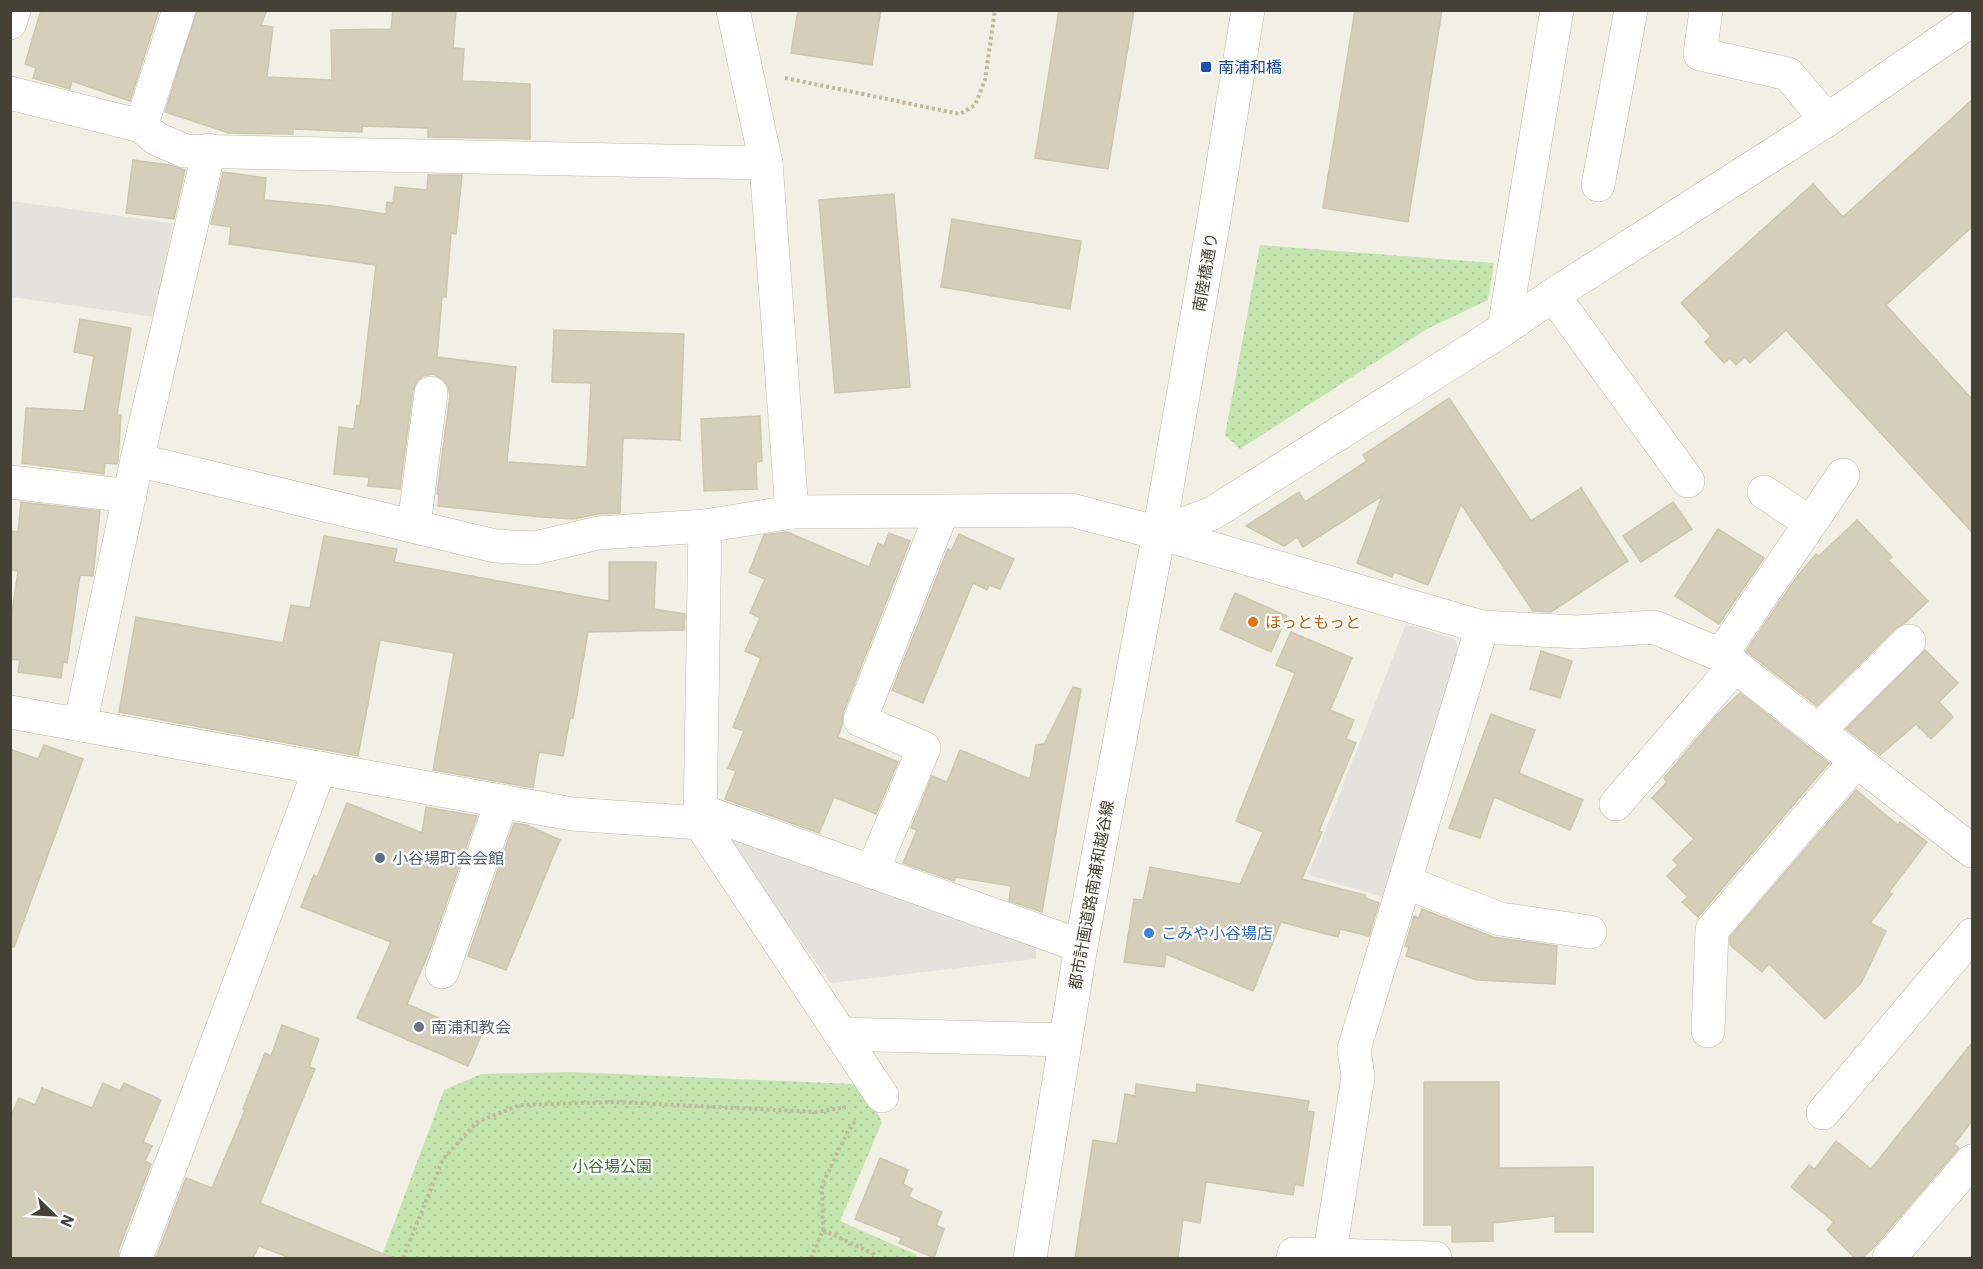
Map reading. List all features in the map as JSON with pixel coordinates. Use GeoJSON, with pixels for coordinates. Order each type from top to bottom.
{"type":"FeatureCollection","features":[{"type":"Feature","properties":{"kind":"street"},"geometry":{"type":"LineString","coordinates":[[10,23],[14,10]]}},
{"type":"Feature","properties":{"kind":"street"},"geometry":{"type":"LineString","coordinates":[[141,126],[179,10]]}},
{"type":"Feature","properties":{"kind":"street"},"geometry":{"type":"LineString","coordinates":[[733,10],[766,163],[792,512]]}},
{"type":"Feature","properties":{"kind":"street","name":"南陸橋通り"},"geometry":{"type":"LineString","coordinates":[[1159,533],[1248,10]]}},
{"type":"Feature","properties":{"kind":"street"},"geometry":{"type":"LineString","coordinates":[[1504,328],[1557,10]]}},
{"type":"Feature","properties":{"kind":"street"},"geometry":{"type":"LineString","coordinates":[[1598,185],[1630,10]]}},
{"type":"Feature","properties":{"kind":"street"},"geometry":{"type":"LineString","coordinates":[[1706,10],[1700,54],[1788,74],[1827,120]]}},
{"type":"Feature","properties":{"kind":"street"},"geometry":{"type":"LineString","coordinates":[[1159,533],[1213,513],[1827,120],[1972,20]]}},
{"type":"Feature","properties":{"kind":"street"},"geometry":{"type":"LineString","coordinates":[[10,93],[141,126],[157,138],[185,151],[766,163]]}},
{"type":"Feature","properties":{"kind":"street"},"geometry":{"type":"LineString","coordinates":[[80,725],[137,460],[209,150]]}},
{"type":"Feature","properties":{"kind":"street"},"geometry":{"type":"LineString","coordinates":[[1553,295],[1688,481]]}},
{"type":"Feature","properties":{"kind":"street"},"geometry":{"type":"LineString","coordinates":[[414,525],[431,393]]}},
{"type":"Feature","properties":{"kind":"street"},"geometry":{"type":"LineString","coordinates":[[137,460],[495,546],[535,548],[598,533],[705,526],[792,512],[1071,510],[1159,533],[1482,627],[1577,632],[1654,627],[1728,661],[1972,851]]}},
{"type":"Feature","properties":{"kind":"street"},"geometry":{"type":"LineString","coordinates":[[1616,804],[1728,661],[1810,524],[1843,475]]}},
{"type":"Feature","properties":{"kind":"street"},"geometry":{"type":"LineString","coordinates":[[10,482],[130,496]]}},
{"type":"Feature","properties":{"kind":"street"},"geometry":{"type":"LineString","coordinates":[[1764,492],[1810,524]]}},
{"type":"Feature","properties":{"kind":"street"},"geometry":{"type":"LineString","coordinates":[[872,872],[924,748],[860,720],[942,512]]}},
{"type":"Feature","properties":{"kind":"street"},"geometry":{"type":"LineString","coordinates":[[705,526],[700,817],[840,1034],[875,1100]]}},
{"type":"Feature","properties":{"kind":"street","name":"都市計画道路南浦和越谷線"},"geometry":{"type":"LineString","coordinates":[[1030,1258],[1081,946],[1159,533]]}},
{"type":"Feature","properties":{"kind":"street"},"geometry":{"type":"LineString","coordinates":[[1329,1256],[1358,1077],[1354,1049],[1482,627]]}},
{"type":"Feature","properties":{"kind":"street"},"geometry":{"type":"LineString","coordinates":[[1819,730],[1909,641]]}},
{"type":"Feature","properties":{"kind":"street"},"geometry":{"type":"LineString","coordinates":[[10,712],[572,814],[700,817],[872,872],[1081,946]]}},
{"type":"Feature","properties":{"kind":"street"},"geometry":{"type":"LineString","coordinates":[[1708,1031],[1712,930],[1856,761]]}},
{"type":"Feature","properties":{"kind":"street"},"geometry":{"type":"LineString","coordinates":[[136,1258],[320,768]]}},
{"type":"Feature","properties":{"kind":"street"},"geometry":{"type":"LineString","coordinates":[[442,972],[502,801]]}},
{"type":"Feature","properties":{"kind":"street"},"geometry":{"type":"LineString","coordinates":[[1405,882],[1500,919],[1590,932]]}},
{"type":"Feature","properties":{"kind":"street"},"geometry":{"type":"LineString","coordinates":[[1823,1113],[1972,935]]}},
{"type":"Feature","properties":{"kind":"street"},"geometry":{"type":"LineString","coordinates":[[840,1034],[1065,1040]]}},
{"type":"Feature","properties":{"kind":"street"},"geometry":{"type":"LineString","coordinates":[[1889,1258],[1972,1161]]}},
{"type":"Feature","properties":{"kind":"street"},"geometry":{"type":"LineString","coordinates":[[1293,1258],[1294,1254],[1435,1258]]}},
{"type":"Feature","properties":{"kind":"path"},"geometry":{"type":"LineString","coordinates":[[747,70],[960,114],[975,105],[985,80],[995,10]]}},
{"type":"Feature","properties":{"kind":"path"},"geometry":{"type":"LineString","coordinates":[[811,1258],[823,1230],[822,1185],[847,1133],[875,1100]]}},
{"type":"Feature","properties":{"kind":"path"},"geometry":{"type":"LineString","coordinates":[[403,1258],[443,1159],[477,1122],[520,1105],[615,1102],[817,1112],[875,1100]]}},
{"type":"Feature","properties":{"kind":"path"},"geometry":{"type":"LineString","coordinates":[[823,1230],[874,1254],[876,1258]]}},
{"type":"Feature","properties":{"kind":"green space"},"geometry":{"type":"Polygon","coordinates":[[[1260,245],[1494,263],[1488,300],[1427,329],[1240,449],[1225,435],[1260,245]]]}},
{"type":"Feature","properties":{"kind":"green space","name":"小谷場公園"},"geometry":{"type":"Polygon","coordinates":[[[571,1072],[856,1084],[870,1099],[882,1122],[840,1221],[917,1255],[916,1258],[381,1258],[444,1090],[481,1074],[571,1072]]]}},
{"type":"Feature","properties":{"kind":"shaded area"},"geometry":{"type":"Polygon","coordinates":[[[11,201],[173,223],[155,317],[11,297],[11,201]]]}},
{"type":"Feature","properties":{"kind":"shaded area"},"geometry":{"type":"Polygon","coordinates":[[[1406,624],[1455,639],[1460,654],[1387,898],[1308,875],[1406,624]]]}},
{"type":"Feature","properties":{"kind":"shaded area"},"geometry":{"type":"Polygon","coordinates":[[[726,829],[1036,943],[1036,959],[831,983],[725,838],[726,829]]]}},
{"type":"Feature","properties":{"kind":"building"},"geometry":{"type":"Polygon","coordinates":[[[41,10],[159,10],[130,101],[72,81],[70,89],[33,78],[36,68],[25,64],[41,10]]]}},
{"type":"Feature","properties":{"kind":"building"},"geometry":{"type":"Polygon","coordinates":[[[197,10],[267,10],[261,25],[273,27],[267,77],[332,80],[331,30],[391,29],[393,10],[456,10],[453,48],[464,49],[462,81],[530,84],[530,139],[428,137],[428,128],[362,126],[362,132],[293,129],[293,134],[229,133],[165,112],[197,10]]]}},
{"type":"Feature","properties":{"kind":"building"},"geometry":{"type":"Polygon","coordinates":[[[798,10],[881,10],[872,65],[791,53],[798,10]]]}},
{"type":"Feature","properties":{"kind":"building"},"geometry":{"type":"Polygon","coordinates":[[[1059,10],[1134,10],[1108,169],[1035,158],[1059,10]]]}},
{"type":"Feature","properties":{"kind":"building"},"geometry":{"type":"Polygon","coordinates":[[[1355,10],[1442,10],[1408,222],[1323,208],[1355,10]]]}},
{"type":"Feature","properties":{"kind":"building"},"geometry":{"type":"Polygon","coordinates":[[[1972,100],[1972,227],[1886,305],[1972,399],[1972,532],[1786,330],[1750,363],[1745,357],[1736,365],[1730,358],[1724,363],[1705,342],[1711,336],[1681,303],[1813,184],[1843,217],[1972,100]]]}},
{"type":"Feature","properties":{"kind":"building"},"geometry":{"type":"Polygon","coordinates":[[[133,160],[170,165],[185,170],[174,219],[126,213],[133,160]]]}},
{"type":"Feature","properties":{"kind":"building"},"geometry":{"type":"Polygon","coordinates":[[[223,172],[266,178],[264,200],[386,214],[387,202],[393,203],[395,187],[427,190],[428,175],[462,175],[456,234],[451,233],[446,297],[442,297],[437,357],[516,367],[507,462],[587,467],[591,383],[552,382],[554,330],[684,334],[680,440],[623,438],[620,513],[597,514],[574,519],[438,506],[439,494],[437,494],[450,395],[443,379],[433,374],[423,376],[417,381],[413,390],[400,489],[368,486],[369,477],[334,474],[339,427],[354,429],[357,405],[360,406],[376,265],[229,244],[231,227],[211,224],[223,172]]]}},
{"type":"Feature","properties":{"kind":"building"},"geometry":{"type":"Polygon","coordinates":[[[894,194],[910,387],[835,393],[819,200],[894,194]]]}},
{"type":"Feature","properties":{"kind":"building"},"geometry":{"type":"Polygon","coordinates":[[[952,219],[1081,241],[1070,309],[941,287],[952,219]]]}},
{"type":"Feature","properties":{"kind":"building"},"geometry":{"type":"Polygon","coordinates":[[[80,319],[131,328],[117,415],[121,415],[118,460],[117,464],[105,463],[104,474],[22,463],[26,408],[84,411],[94,356],[74,352],[80,319]]]}},
{"type":"Feature","properties":{"kind":"building"},"geometry":{"type":"Polygon","coordinates":[[[1449,398],[1531,521],[1581,488],[1628,561],[1551,612],[1533,611],[1461,504],[1428,585],[1394,572],[1392,577],[1357,563],[1382,496],[1303,547],[1297,537],[1284,546],[1246,526],[1299,492],[1305,502],[1367,461],[1363,455],[1449,398]]]}},
{"type":"Feature","properties":{"kind":"building"},"geometry":{"type":"Polygon","coordinates":[[[760,416],[762,461],[756,462],[757,489],[704,491],[701,419],[760,416]]]}},
{"type":"Feature","properties":{"kind":"building"},"geometry":{"type":"Polygon","coordinates":[[[21,502],[100,511],[93,576],[80,575],[67,663],[63,662],[61,678],[18,672],[20,660],[10,659],[10,627],[18,571],[10,570],[10,531],[18,532],[21,502]]]}},
{"type":"Feature","properties":{"kind":"building"},"geometry":{"type":"Polygon","coordinates":[[[1673,502],[1692,529],[1641,562],[1623,536],[1673,502]]]}},
{"type":"Feature","properties":{"kind":"building"},"geometry":{"type":"Polygon","coordinates":[[[1857,520],[1892,557],[1888,560],[1928,601],[1905,623],[1896,628],[1817,706],[1746,651],[1796,578],[1816,554],[1819,556],[1857,520]]]}},
{"type":"Feature","properties":{"kind":"building"},"geometry":{"type":"Polygon","coordinates":[[[1718,529],[1764,558],[1719,624],[1675,596],[1718,529]]]}},
{"type":"Feature","properties":{"kind":"building"},"geometry":{"type":"Polygon","coordinates":[[[787,532],[869,567],[878,543],[884,546],[889,533],[910,541],[843,713],[838,737],[898,762],[876,814],[834,797],[819,833],[725,799],[736,771],[728,768],[744,731],[733,727],[761,658],[745,651],[760,618],[750,613],[765,579],[749,572],[764,535],[787,532]]]}},
{"type":"Feature","properties":{"kind":"building"},"geometry":{"type":"Polygon","coordinates":[[[959,534],[1014,559],[1000,589],[989,585],[987,590],[973,583],[923,703],[892,690],[948,549],[951,551],[959,534]]]}},
{"type":"Feature","properties":{"kind":"building"},"geometry":{"type":"Polygon","coordinates":[[[324,536],[397,549],[394,562],[609,601],[609,562],[656,562],[654,609],[685,614],[684,630],[588,632],[573,718],[570,718],[563,756],[539,752],[533,788],[433,770],[454,653],[380,640],[358,756],[119,712],[136,617],[283,643],[291,605],[310,608],[324,536]]]}},
{"type":"Feature","properties":{"kind":"building","name":"ほっともっと"},"geometry":{"type":"Polygon","coordinates":[[[1235,593],[1287,616],[1271,652],[1220,629],[1235,593]]]}},
{"type":"Feature","properties":{"kind":"building"},"geometry":{"type":"Polygon","coordinates":[[[1291,632],[1352,658],[1330,710],[1354,720],[1346,739],[1356,743],[1319,831],[1322,832],[1302,879],[1365,895],[1365,898],[1379,903],[1369,936],[1340,929],[1338,937],[1281,922],[1253,991],[1166,954],[1164,967],[1124,962],[1134,899],[1143,900],[1150,867],[1240,884],[1263,832],[1236,821],[1295,673],[1276,665],[1291,632]]]}},
{"type":"Feature","properties":{"kind":"building"},"geometry":{"type":"Polygon","coordinates":[[[1925,650],[1958,683],[1939,702],[1953,717],[1931,739],[1916,724],[1880,755],[1846,729],[1925,650]]]}},
{"type":"Feature","properties":{"kind":"building"},"geometry":{"type":"Polygon","coordinates":[[[1541,651],[1572,661],[1560,698],[1530,689],[1541,651]]]}},
{"type":"Feature","properties":{"kind":"building"},"geometry":{"type":"Polygon","coordinates":[[[1073,687],[1081,689],[1042,912],[1009,901],[1011,886],[956,877],[954,881],[903,863],[917,830],[911,828],[932,776],[947,782],[960,750],[1030,779],[1036,745],[1044,744],[1073,687]]]}},
{"type":"Feature","properties":{"kind":"building"},"geometry":{"type":"Polygon","coordinates":[[[1740,693],[1829,763],[1698,917],[1682,902],[1688,897],[1667,876],[1678,865],[1673,860],[1694,839],[1652,798],[1667,782],[1664,778],[1716,716],[1740,693]]]}},
{"type":"Feature","properties":{"kind":"building"},"geometry":{"type":"Polygon","coordinates":[[[1491,714],[1535,730],[1519,773],[1583,800],[1570,830],[1494,797],[1480,838],[1449,828],[1491,714]]]}},
{"type":"Feature","properties":{"kind":"building"},"geometry":{"type":"Polygon","coordinates":[[[44,745],[83,759],[14,947],[10,946],[10,749],[38,759],[44,745]]]}},
{"type":"Feature","properties":{"kind":"building"},"geometry":{"type":"Polygon","coordinates":[[[1856,790],[1898,825],[1900,822],[1927,842],[1889,892],[1892,894],[1870,923],[1886,931],[1861,983],[1825,1019],[1769,964],[1762,972],[1730,945],[1730,937],[1856,790]]]}},
{"type":"Feature","properties":{"kind":"building"},"geometry":{"type":"Polygon","coordinates":[[[347,803],[422,833],[426,807],[477,816],[431,947],[407,1004],[481,1036],[468,1066],[357,1018],[391,942],[301,907],[314,875],[317,877],[347,803]]]}},
{"type":"Feature","properties":{"kind":"building"},"geometry":{"type":"Polygon","coordinates":[[[514,823],[527,825],[560,840],[506,970],[468,956],[514,823]]]}},
{"type":"Feature","properties":{"kind":"building"},"geometry":{"type":"Polygon","coordinates":[[[1422,909],[1493,937],[1557,946],[1555,984],[1477,980],[1406,956],[1409,947],[1405,946],[1414,916],[1419,918],[1422,909]]]}},
{"type":"Feature","properties":{"kind":"building"},"geometry":{"type":"Polygon","coordinates":[[[282,1025],[319,1039],[309,1067],[315,1069],[260,1203],[393,1258],[290,1258],[259,1246],[253,1258],[156,1258],[186,1178],[212,1188],[245,1110],[243,1109],[265,1053],[271,1056],[282,1025]]]}},
{"type":"Feature","properties":{"kind":"building"},"geometry":{"type":"Polygon","coordinates":[[[1972,1043],[1972,1121],[1954,1144],[1959,1148],[1874,1247],[1862,1258],[1855,1258],[1827,1230],[1834,1222],[1791,1187],[1809,1165],[1815,1169],[1836,1141],[1871,1169],[1972,1043]]]}},
{"type":"Feature","properties":{"kind":"building"},"geometry":{"type":"Polygon","coordinates":[[[1424,1082],[1499,1082],[1499,1168],[1593,1167],[1593,1232],[1555,1232],[1555,1216],[1493,1223],[1493,1241],[1452,1242],[1452,1225],[1424,1225],[1424,1082]]]}},
{"type":"Feature","properties":{"kind":"building"},"geometry":{"type":"Polygon","coordinates":[[[103,1083],[120,1091],[124,1083],[161,1100],[143,1142],[152,1146],[145,1161],[151,1164],[118,1251],[118,1258],[10,1258],[10,1118],[19,1098],[35,1105],[42,1088],[92,1108],[103,1083]]]}},
{"type":"Feature","properties":{"kind":"building"},"geometry":{"type":"Polygon","coordinates":[[[1136,1084],[1196,1093],[1197,1084],[1309,1101],[1307,1111],[1314,1112],[1303,1186],[1295,1184],[1293,1195],[1206,1182],[1200,1223],[1183,1220],[1178,1258],[1075,1258],[1093,1140],[1117,1144],[1125,1094],[1135,1096],[1136,1084]]]}},
{"type":"Feature","properties":{"kind":"building"},"geometry":{"type":"Polygon","coordinates":[[[880,1158],[908,1170],[903,1184],[912,1189],[909,1197],[942,1212],[936,1225],[944,1229],[934,1258],[899,1243],[902,1238],[855,1219],[880,1158]]]}},
{"type":"Feature","properties":{"kind":"place","name":"南浦和橋"},"geometry":{"type":"Point","coordinates":[1206,67]}},
{"type":"Feature","properties":{"kind":"place","name":"ほっともっと"},"geometry":{"type":"Point","coordinates":[1253,622]}},
{"type":"Feature","properties":{"kind":"place","name":"小谷場町会会館"},"geometry":{"type":"Point","coordinates":[380,858]}},
{"type":"Feature","properties":{"kind":"place","name":"こみや小谷場店"},"geometry":{"type":"Point","coordinates":[1149,933]}},
{"type":"Feature","properties":{"kind":"place","name":"南浦和教会"},"geometry":{"type":"Point","coordinates":[419,1027]}}]}
